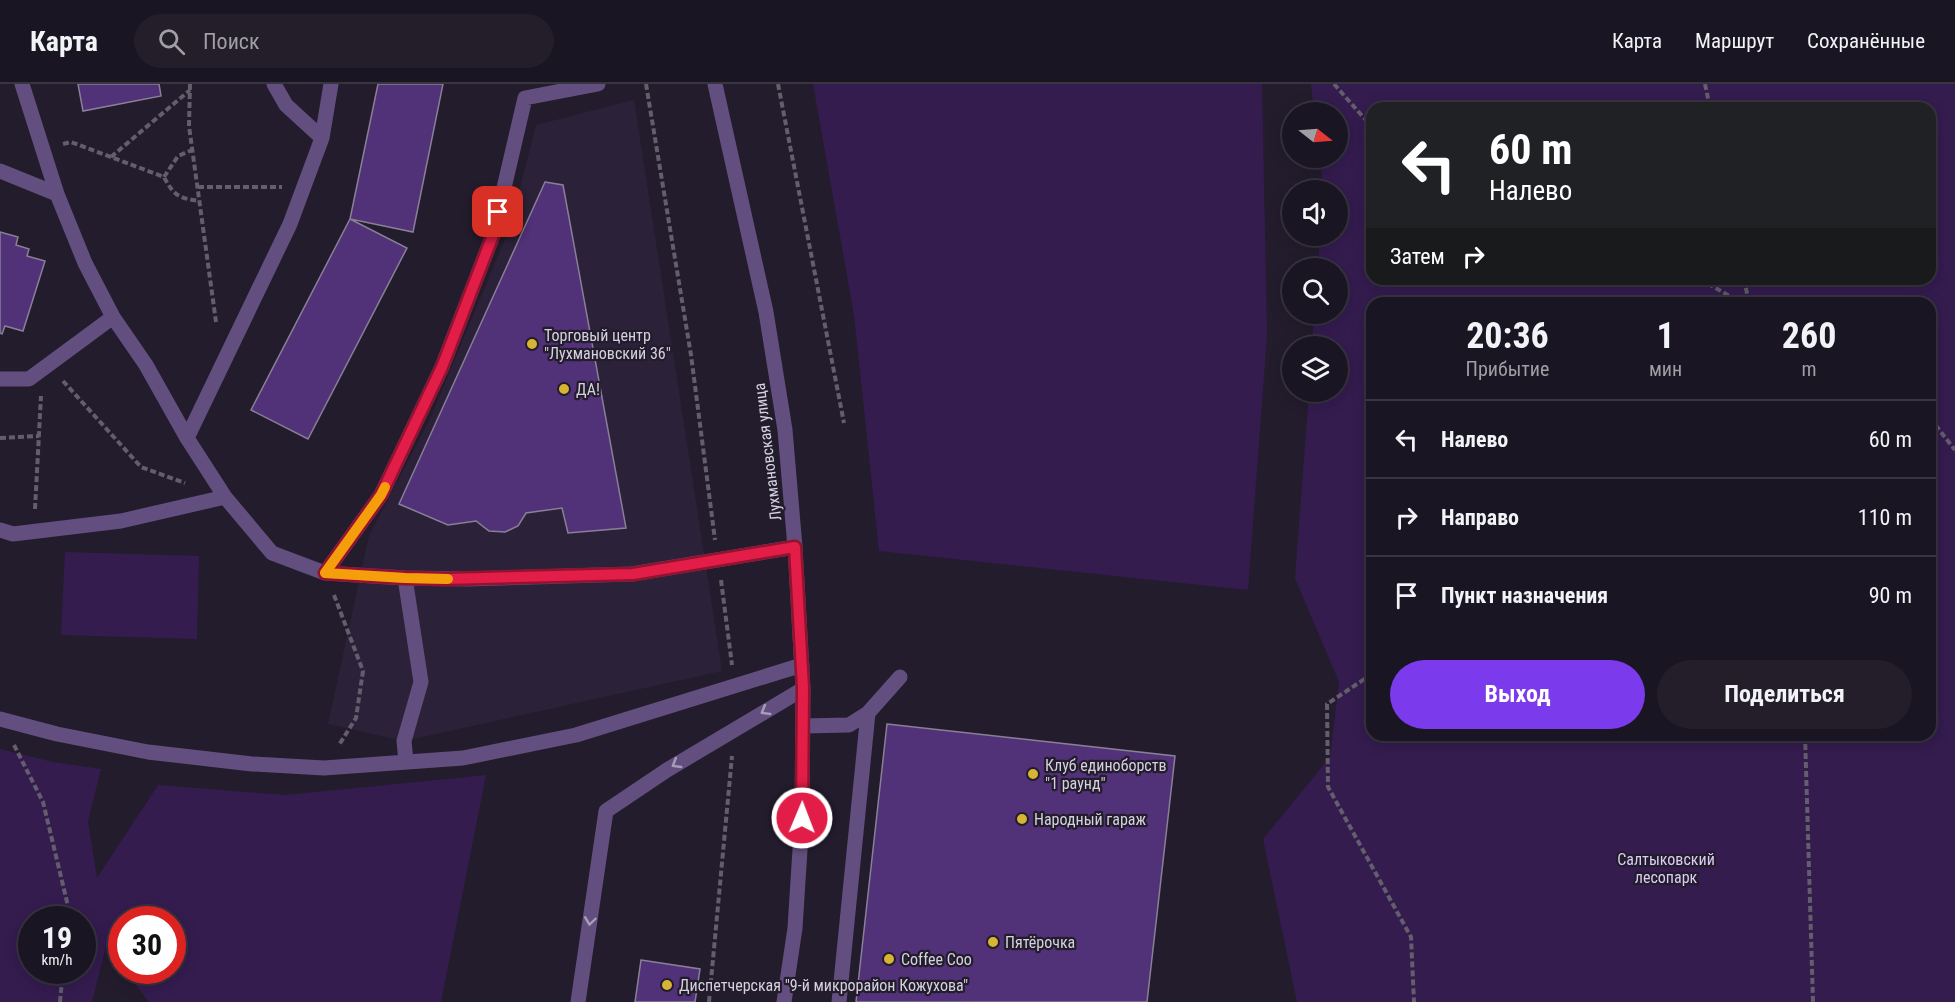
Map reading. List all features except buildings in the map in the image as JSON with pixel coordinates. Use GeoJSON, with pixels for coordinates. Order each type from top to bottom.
{"type":"FeatureCollection","features":[{"type":"Feature","properties":{"kind":"street"},"geometry":{"type":"LineString","coordinates":[[22,84],[57,194],[85,264],[112,317],[146,365],[187,438],[225,497],[272,553],[325,573],[467,579],[633,574],[795,547]]}},
{"type":"Feature","properties":{"kind":"street"},"geometry":{"type":"LineString","coordinates":[[274,84],[286,105],[322,138]]}},
{"type":"Feature","properties":{"kind":"street"},"geometry":{"type":"LineString","coordinates":[[187,438],[290,224],[322,138],[331,84]]}},
{"type":"Feature","properties":{"kind":"street"},"geometry":{"type":"LineString","coordinates":[[325,573],[381,495],[442,367],[493,235],[525,98],[598,84]]}},
{"type":"Feature","properties":{"kind":"street","name":"Лухмановская улица"},"geometry":{"type":"LineString","coordinates":[[715,84],[766,312],[785,430],[795,547],[803,688],[802,818],[795,928],[784,1002]]}},
{"type":"Feature","properties":{"kind":"street"},"geometry":{"type":"LineString","coordinates":[[0,171],[57,194]]}},
{"type":"Feature","properties":{"kind":"street"},"geometry":{"type":"LineString","coordinates":[[0,379],[29,379],[112,317]]}},
{"type":"Feature","properties":{"kind":"street"},"geometry":{"type":"LineString","coordinates":[[0,530],[12,534],[121,521],[225,497]]}},
{"type":"Feature","properties":{"kind":"street"},"geometry":{"type":"LineString","coordinates":[[405,578],[421,682],[404,741],[406,762]]}},
{"type":"Feature","properties":{"kind":"street"},"geometry":{"type":"LineString","coordinates":[[2,719],[57,734],[148,752],[252,764],[324,768],[463,758],[576,735],[802,665]]}},
{"type":"Feature","properties":{"kind":"street"},"geometry":{"type":"LineString","coordinates":[[803,726],[849,725],[868,713],[900,678]]}},
{"type":"Feature","properties":{"kind":"street"},"geometry":{"type":"LineString","coordinates":[[578,1002],[606,811],[667,770],[803,688]]}},
{"type":"Feature","properties":{"kind":"street"},"geometry":{"type":"LineString","coordinates":[[839,1002],[868,713]]}},
{"type":"Feature","properties":{"kind":"path"},"geometry":{"type":"LineString","coordinates":[[190,84],[189,126],[222,365]]}},
{"type":"Feature","properties":{"kind":"path"},"geometry":{"type":"LineString","coordinates":[[646,84],[691,355],[735,687]]}},
{"type":"Feature","properties":{"kind":"path"},"geometry":{"type":"LineString","coordinates":[[778,84],[844,423]]}},
{"type":"Feature","properties":{"kind":"path"},"geometry":{"type":"LineString","coordinates":[[1334,84],[1366,120]]}},
{"type":"Feature","properties":{"kind":"path"},"geometry":{"type":"LineString","coordinates":[[1705,84],[1709,102]]}},
{"type":"Feature","properties":{"kind":"path"},"geometry":{"type":"LineString","coordinates":[[111,157],[190,90]]}},
{"type":"Feature","properties":{"kind":"path"},"geometry":{"type":"LineString","coordinates":[[42,149],[71,142],[164,177],[171,190],[181,198],[199,201]]}},
{"type":"Feature","properties":{"kind":"path"},"geometry":{"type":"LineString","coordinates":[[164,177],[178,156],[192,150]]}},
{"type":"Feature","properties":{"kind":"path"},"geometry":{"type":"LineString","coordinates":[[198,187],[304,187]]}},
{"type":"Feature","properties":{"kind":"path"},"geometry":{"type":"LineString","coordinates":[[1710,285],[1732,297]]}},
{"type":"Feature","properties":{"kind":"path"},"geometry":{"type":"LineString","coordinates":[[33,531],[46,367]]}},
{"type":"Feature","properties":{"kind":"path"},"geometry":{"type":"LineString","coordinates":[[46,367],[141,467],[225,497]]}},
{"type":"Feature","properties":{"kind":"path"},"geometry":{"type":"LineString","coordinates":[[1936,426],[1955,450]]}},
{"type":"Feature","properties":{"kind":"path"},"geometry":{"type":"LineString","coordinates":[[0,438],[39,436]]}},
{"type":"Feature","properties":{"kind":"path"},"geometry":{"type":"LineString","coordinates":[[324,768],[356,718],[363,670],[325,573]]}},
{"type":"Feature","properties":{"kind":"path"},"geometry":{"type":"LineString","coordinates":[[1366,678],[1326,704],[1328,787],[1411,937],[1414,1002]]}},
{"type":"Feature","properties":{"kind":"path"},"geometry":{"type":"LineString","coordinates":[[2,719],[43,802],[68,906]]}},
{"type":"Feature","properties":{"kind":"path"},"geometry":{"type":"LineString","coordinates":[[709,1002],[734,729]]}},
{"type":"Feature","properties":{"kind":"path"},"geometry":{"type":"LineString","coordinates":[[1806,741],[1813,1002]]}},
{"type":"Feature","properties":{"kind":"path"},"geometry":{"type":"LineString","coordinates":[[60,1002],[62,984]]}},
{"type":"Feature","properties":{"kind":"shaded area"},"geometry":{"type":"Polygon","coordinates":[[[634,100],[722,671],[404,741],[328,724],[369,536],[430,419],[510,227],[536,125],[634,100]]]}},
{"type":"Feature","properties":{"kind":"green space"},"geometry":{"type":"Polygon","coordinates":[[[813,84],[1262,84],[1267,335],[1248,590],[879,551],[854,315],[813,84]]]}},
{"type":"Feature","properties":{"kind":"green space","name":"Салтыковский лесопарк"},"geometry":{"type":"Polygon","coordinates":[[[1311,84],[1955,84],[1955,1002],[1297,1002],[1263,839],[1330,757],[1339,682],[1295,578],[1308,402],[1348,402],[1348,336],[1313,336],[1313,324],[1348,324],[1348,258],[1319,258],[1319,246],[1348,246],[1348,180],[1322,180],[1321,168],[1348,168],[1348,102],[1313,102],[1311,84]]]}},
{"type":"Feature","properties":{"kind":"green space"},"geometry":{"type":"Polygon","coordinates":[[[65,552],[199,556],[197,639],[61,635],[65,552]]]}},
{"type":"Feature","properties":{"kind":"green space"},"geometry":{"type":"Polygon","coordinates":[[[0,749],[53,762],[101,769],[88,821],[97,878],[158,785],[285,795],[486,775],[441,1002],[149,1002],[135,984],[186,984],[186,906],[108,906],[108,949],[106,946],[92,1002],[0,1002],[0,749]]]}},
{"type":"Feature","properties":{"kind":"slow traffic"},"geometry":{"type":"LineString","coordinates":[[385,487],[325,573],[448,579]]}},
{"type":"Feature","properties":{"kind":"place","name":"Торговый центр \"Лухмановский 36\""},"geometry":{"type":"Point","coordinates":[532,344]}},
{"type":"Feature","properties":{"kind":"place","name":"ДА!"},"geometry":{"type":"Point","coordinates":[564,389]}},
{"type":"Feature","properties":{"kind":"place","name":"Клуб единоборств \"1 раунд\""},"geometry":{"type":"Point","coordinates":[1033,774]}},
{"type":"Feature","properties":{"kind":"place","name":"Народный гараж"},"geometry":{"type":"Point","coordinates":[1022,819]}},
{"type":"Feature","properties":{"kind":"place","name":"Пятёрочка"},"geometry":{"type":"Point","coordinates":[993,942]}},
{"type":"Feature","properties":{"kind":"place","name":"Coffee Coo"},"geometry":{"type":"Point","coordinates":[889,959]}},
{"type":"Feature","properties":{"kind":"place","name":"Диспетчерская \"9-й микрорайон Кожухова\""},"geometry":{"type":"Point","coordinates":[667,985]}},
{"type":"Feature","properties":{"kind":"route"},"geometry":{"type":"LineString","coordinates":[[498,212],[493,235],[442,367],[381,495],[325,573],[446,579],[633,574],[795,547],[803,688],[802,818]]}}]}
